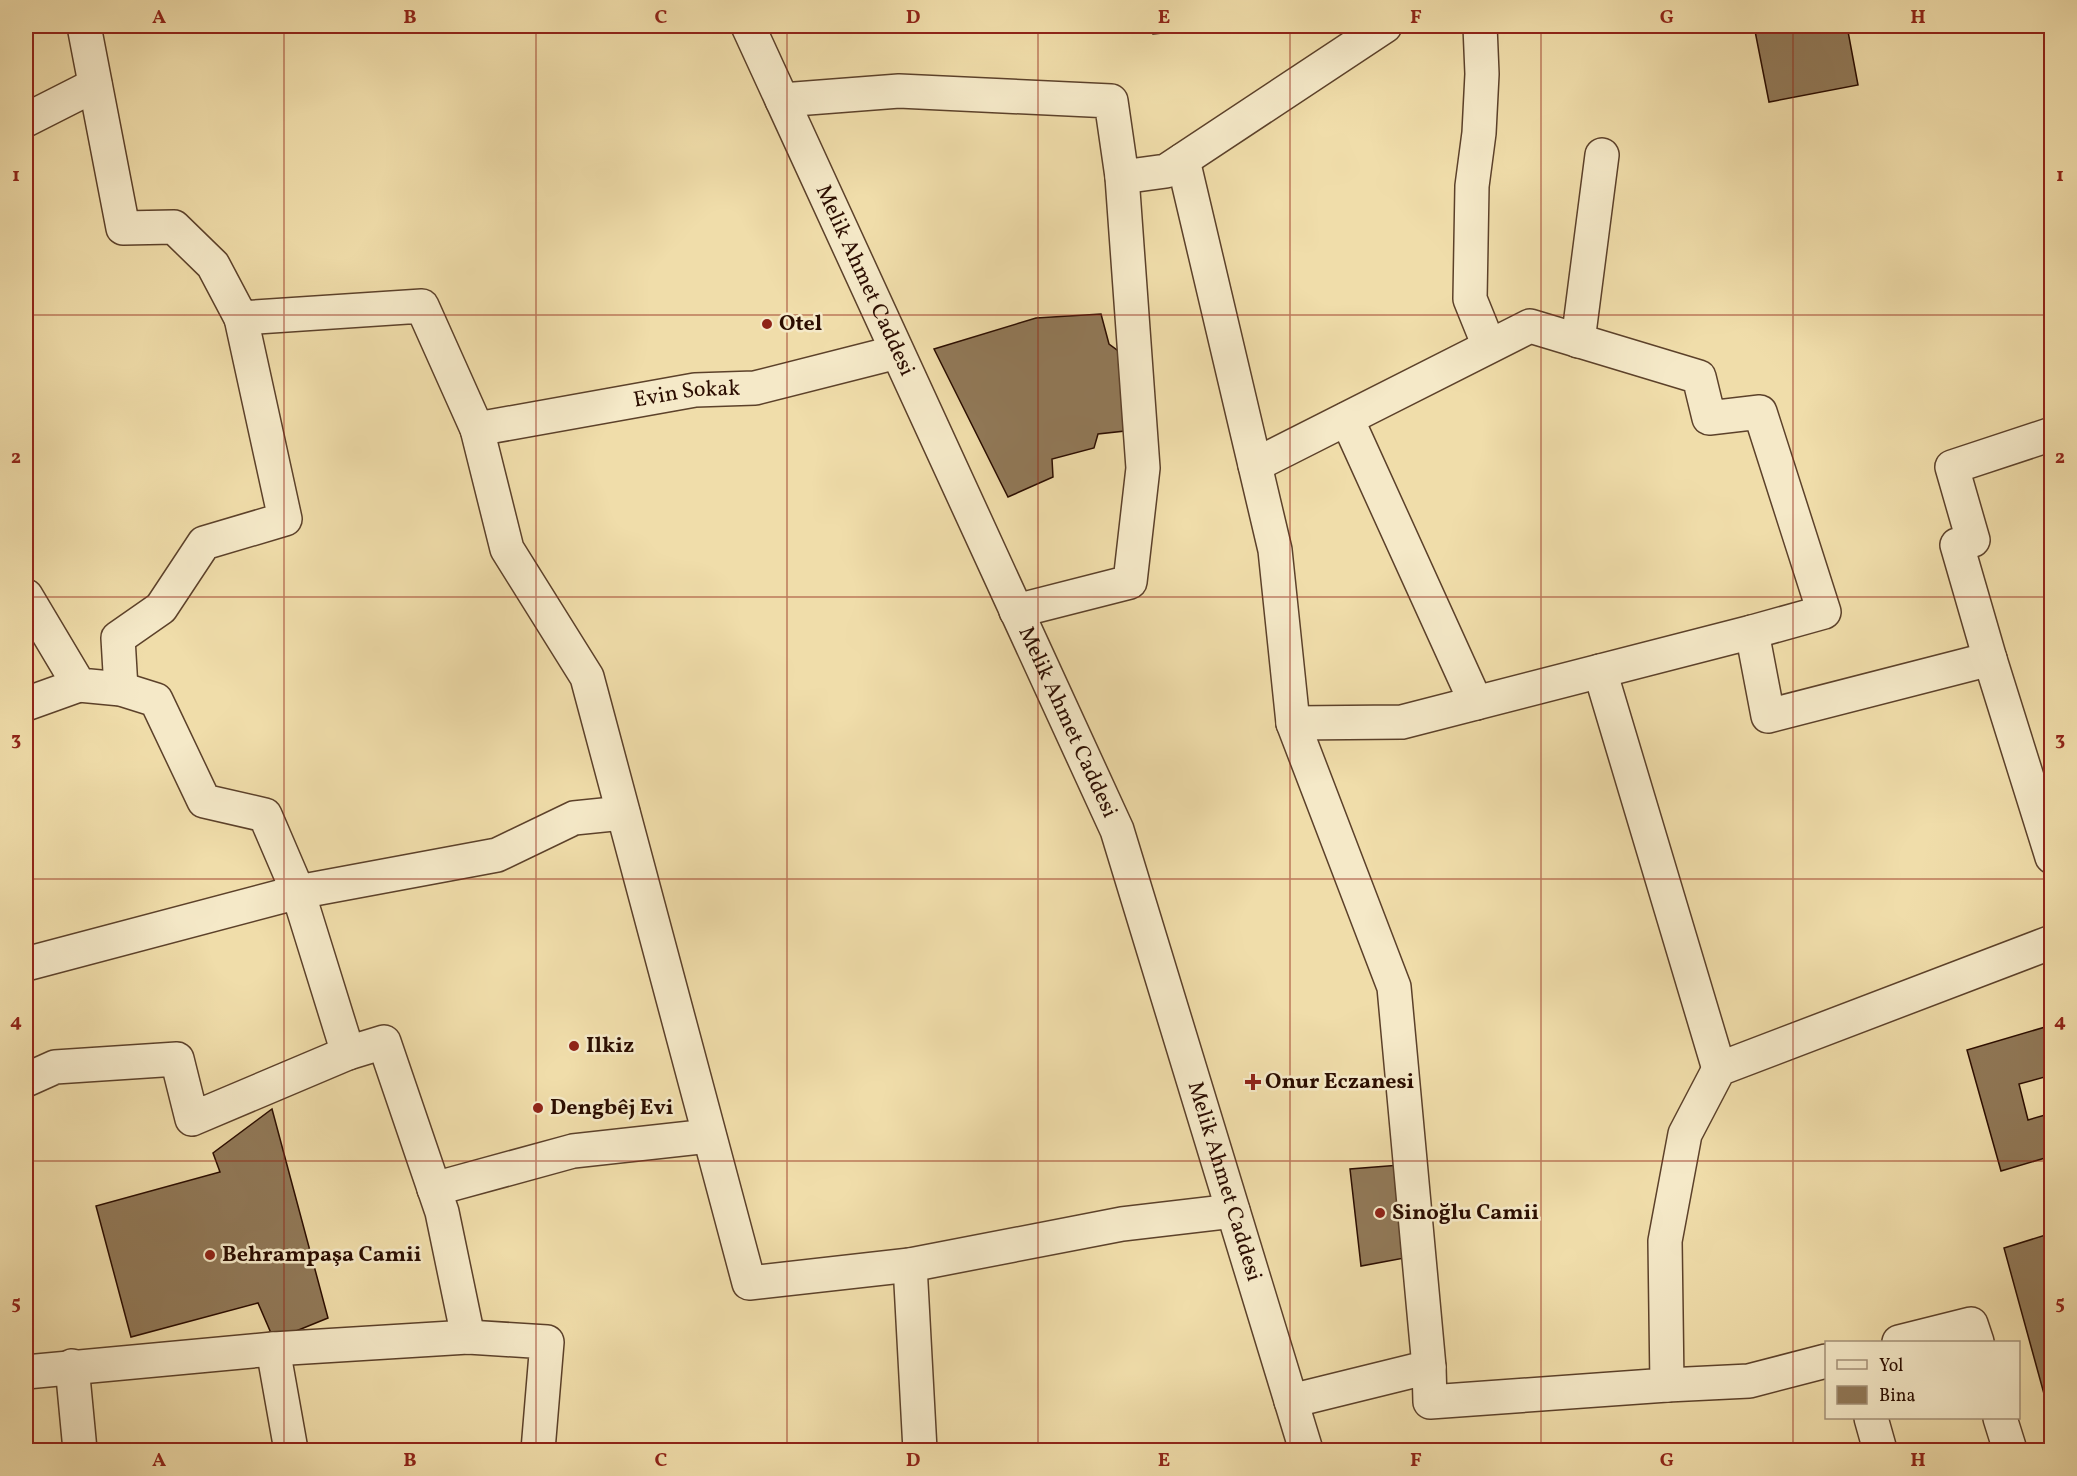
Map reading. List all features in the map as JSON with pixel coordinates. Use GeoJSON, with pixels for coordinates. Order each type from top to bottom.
{"type":"FeatureCollection","features":[{"type":"Feature","properties":{"kind":"street"},"geometry":{"type":"LineString","coordinates":[[84,26],[123,228],[174,227],[213,265],[241,318],[285,519],[204,543],[161,608],[118,638],[121,689]]}},
{"type":"Feature","properties":{"kind":"street","name":"Melik Ahmet Caddesi"},"geometry":{"type":"LineString","coordinates":[[748,26],[1117,830],[1306,1450]]}},
{"type":"Feature","properties":{"kind":"street"},"geometry":{"type":"LineString","coordinates":[[1122,177],[1166,171],[1384,26]]}},
{"type":"Feature","properties":{"kind":"street"},"geometry":{"type":"LineString","coordinates":[[1480,26],[1482,74],[1479,133],[1472,186],[1470,299],[1489,346]]}},
{"type":"Feature","properties":{"kind":"street"},"geometry":{"type":"LineString","coordinates":[[26,120],[95,85]]}},
{"type":"Feature","properties":{"kind":"street"},"geometry":{"type":"LineString","coordinates":[[782,100],[899,91],[1111,101],[1122,177],[1143,468],[1130,582],[1016,611]]}},
{"type":"Feature","properties":{"kind":"street"},"geometry":{"type":"LineString","coordinates":[[1578,340],[1602,155]]}},
{"type":"Feature","properties":{"kind":"street"},"geometry":{"type":"LineString","coordinates":[[1184,160],[1275,550],[1293,723],[1394,987],[1429,1367],[1430,1402],[1749,1381],[1825,1362]]}},
{"type":"Feature","properties":{"kind":"street"},"geometry":{"type":"LineString","coordinates":[[241,318],[422,306],[477,429],[507,549],[587,677],[749,1283],[910,1265],[1122,1224],[1233,1211]]}},
{"type":"Feature","properties":{"kind":"street"},"geometry":{"type":"LineString","coordinates":[[1255,465],[1530,326],[1699,377],[1709,418],[1760,412],[1824,612],[1402,722],[1293,723]]}},
{"type":"Feature","properties":{"kind":"street","name":"Evin Sokak"},"geometry":{"type":"LineString","coordinates":[[477,429],[695,390],[755,388],[897,352]]}},
{"type":"Feature","properties":{"kind":"street"},"geometry":{"type":"LineString","coordinates":[[1347,419],[1476,703]]}},
{"type":"Feature","properties":{"kind":"street"},"geometry":{"type":"LineString","coordinates":[[2052,434],[1952,467],[1973,540],[1957,545],[2052,857]]}},
{"type":"Feature","properties":{"kind":"street"},"geometry":{"type":"LineString","coordinates":[[26,596],[79,685]]}},
{"type":"Feature","properties":{"kind":"street"},"geometry":{"type":"LineString","coordinates":[[1752,632],[1768,716],[1990,659]]}},
{"type":"Feature","properties":{"kind":"street"},"geometry":{"type":"LineString","coordinates":[[1600,671],[1719,1070]]}},
{"type":"Feature","properties":{"kind":"street"},"geometry":{"type":"LineString","coordinates":[[26,704],[79,685],[121,689],[156,700],[204,801],[265,815],[298,892],[348,1053]]}},
{"type":"Feature","properties":{"kind":"street"},"geometry":{"type":"LineString","coordinates":[[26,964],[298,892],[498,855],[574,818],[623,813]]}},
{"type":"Feature","properties":{"kind":"street"},"geometry":{"type":"LineString","coordinates":[[1667,1385],[1665,1241],[1685,1134],[1719,1070],[2052,942]]}},
{"type":"Feature","properties":{"kind":"street"},"geometry":{"type":"LineString","coordinates":[[26,1080],[55,1067],[177,1059],[192,1119],[348,1053],[384,1042],[442,1212],[468,1337]]}},
{"type":"Feature","properties":{"kind":"street"},"geometry":{"type":"LineString","coordinates":[[434,1189],[573,1151],[709,1136]]}},
{"type":"Feature","properties":{"kind":"street"},"geometry":{"type":"LineString","coordinates":[[910,1265],[920,1450]]}},
{"type":"Feature","properties":{"kind":"street"},"geometry":{"type":"LineString","coordinates":[[1903,1341],[1971,1324],[1977,1341]]}},
{"type":"Feature","properties":{"kind":"street"},"geometry":{"type":"LineString","coordinates":[[26,1372],[273,1349],[468,1337],[547,1342],[538,1450]]}},
{"type":"Feature","properties":{"kind":"street"},"geometry":{"type":"LineString","coordinates":[[273,1349],[291,1450]]}},
{"type":"Feature","properties":{"kind":"street"},"geometry":{"type":"LineString","coordinates":[[72,1366],[80,1450]]}},
{"type":"Feature","properties":{"kind":"street"},"geometry":{"type":"LineString","coordinates":[[1291,1401],[1429,1367]]}},
{"type":"Feature","properties":{"kind":"street"},"geometry":{"type":"LineString","coordinates":[[1872,1419],[1880,1450]]}},
{"type":"Feature","properties":{"kind":"street"},"geometry":{"type":"LineString","coordinates":[[2000,1419],[2010,1450]]}},
{"type":"Feature","properties":{"kind":"building"},"geometry":{"type":"Polygon","coordinates":[[[1152,26],[1236,26],[1153,34],[1152,26]]]}},
{"type":"Feature","properties":{"kind":"building"},"geometry":{"type":"Polygon","coordinates":[[[1754,26],[1847,26],[1858,85],[1769,102],[1754,26]]]}},
{"type":"Feature","properties":{"kind":"building"},"geometry":{"type":"Polygon","coordinates":[[[1101,314],[1109,344],[1121,353],[1125,431],[1098,434],[1094,448],[1052,459],[1053,477],[1008,497],[934,349],[1036,318],[1101,314]]]}},
{"type":"Feature","properties":{"kind":"building"},"geometry":{"type":"Polygon","coordinates":[[[2052,1025],[2052,1075],[2019,1084],[2028,1120],[2052,1113],[2052,1156],[2001,1171],[1967,1050],[2052,1025]]]}},
{"type":"Feature","properties":{"kind":"building","name":"Behrampaşa Camii"},"geometry":{"type":"Polygon","coordinates":[[[272,1109],[328,1318],[274,1340],[258,1303],[131,1337],[96,1206],[220,1172],[213,1153],[272,1109]]]}},
{"type":"Feature","properties":{"kind":"building","name":"Sinoğlu Camii"},"geometry":{"type":"Polygon","coordinates":[[[1400,1165],[1410,1257],[1361,1266],[1350,1169],[1400,1165]]]}},
{"type":"Feature","properties":{"kind":"building"},"geometry":{"type":"Polygon","coordinates":[[[2052,1233],[2052,1423],[2004,1248],[2052,1233]]]}},
{"type":"Feature","properties":{"kind":"place","name":"Otel"},"geometry":{"type":"Point","coordinates":[767,324]}},
{"type":"Feature","properties":{"kind":"place","name":"Ilkiz"},"geometry":{"type":"Point","coordinates":[574,1046]}},
{"type":"Feature","properties":{"kind":"place","name":"Onur Eczanesi"},"geometry":{"type":"Point","coordinates":[1253,1082]}},
{"type":"Feature","properties":{"kind":"place","name":"Dengbêj Evi"},"geometry":{"type":"Point","coordinates":[538,1108]}},
{"type":"Feature","properties":{"kind":"place","name":"Sinoğlu Camii"},"geometry":{"type":"Point","coordinates":[1380,1213]}},
{"type":"Feature","properties":{"kind":"place","name":"Behrampaşa Camii"},"geometry":{"type":"Point","coordinates":[210,1255]}}]}
